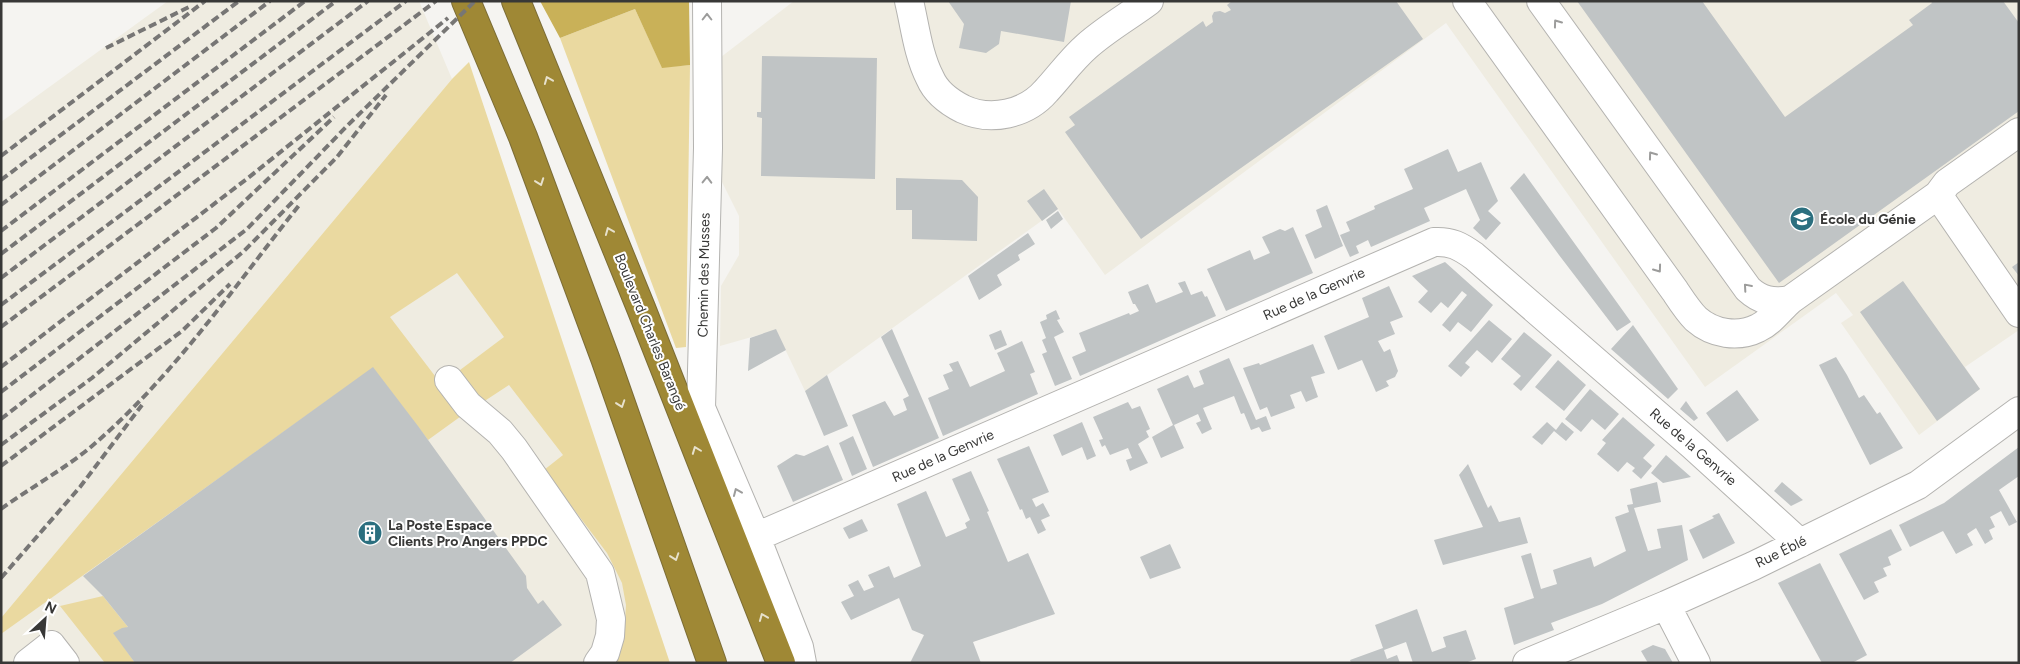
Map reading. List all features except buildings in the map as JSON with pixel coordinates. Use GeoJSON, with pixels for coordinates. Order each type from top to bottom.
{"type":"FeatureCollection","features":[{"type":"Feature","properties":{"kind":"highway"},"geometry":{"type":"LineString","coordinates":[[466,1],[527,146],[605,358],[712,663]]}},
{"type":"Feature","properties":{"kind":"highway","name":"Boulevard Charles Barangé"},"geometry":{"type":"LineString","coordinates":[[516,1],[641,308],[781,663]]}},
{"type":"Feature","properties":{"kind":"highway"},"geometry":{"type":"LineString","coordinates":[[695,613],[697,663]]}},
{"type":"Feature","properties":{"kind":"street","name":"Chemin des Musses"},"geometry":{"type":"LineString","coordinates":[[707,1],[708,148],[701,408],[756,537]]}},
{"type":"Feature","properties":{"kind":"street"},"geometry":{"type":"LineString","coordinates":[[909,1],[924,66],[931,81],[941,94],[969,112],[985,115],[1002,115],[1019,110],[1034,102],[1046,91],[1074,57],[1149,1]]}},
{"type":"Feature","properties":{"kind":"street"},"geometry":{"type":"LineString","coordinates":[[1541,1],[1748,289],[1756,297],[1767,301],[1779,302],[1790,300]]}},
{"type":"Feature","properties":{"kind":"street"},"geometry":{"type":"LineString","coordinates":[[1468,3],[1695,318],[1706,326],[1718,331],[1732,333],[1758,328],[1770,320],[1790,300],[1938,195],[1947,183],[2019,132]]}},
{"type":"Feature","properties":{"kind":"street"},"geometry":{"type":"LineString","coordinates":[[1938,195],[2019,313]]}},
{"type":"Feature","properties":{"kind":"street","name":"Rue de la Genvrie"},"geometry":{"type":"LineString","coordinates":[[756,537],[1434,242],[1446,242],[1455,243],[1474,256],[1685,439],[1800,543]]}},
{"type":"Feature","properties":{"kind":"street"},"geometry":{"type":"LineString","coordinates":[[449,380],[468,405],[500,432],[514,449],[600,573],[611,619],[610,636],[605,653],[598,663]]}},
{"type":"Feature","properties":{"kind":"street","name":"Rue Éblé"},"geometry":{"type":"LineString","coordinates":[[1527,663],[1666,605],[1918,486],[2019,411]]}},
{"type":"Feature","properties":{"kind":"street"},"geometry":{"type":"LineString","coordinates":[[756,537],[799,647],[802,663]]}},
{"type":"Feature","properties":{"kind":"street"},"geometry":{"type":"LineString","coordinates":[[1666,605],[1696,663]]}},
{"type":"Feature","properties":{"kind":"street"},"geometry":{"type":"LineString","coordinates":[[28,663],[51,645],[65,663]]}},
{"type":"Feature","properties":{"kind":"shaded area"},"geometry":{"type":"Polygon","coordinates":[[[168,1],[419,1],[452,79],[1,618],[1,122],[168,1]]]}},
{"type":"Feature","properties":{"kind":"shaded area"},"geometry":{"type":"Polygon","coordinates":[[[540,1],[689,1],[690,65],[662,68],[635,9],[560,38],[540,1]]]}},
{"type":"Feature","properties":{"kind":"shaded area","name":"École du Génie"},"geometry":{"type":"Polygon","coordinates":[[[794,1],[2019,1],[2019,330],[1965,367],[1980,389],[1919,435],[1841,323],[1853,315],[1836,293],[1705,387],[1446,23],[1105,275],[1058,209],[805,391],[776,330],[720,346],[721,286],[739,255],[739,216],[721,180],[721,57],[794,1]]]}},
{"type":"Feature","properties":{"kind":"shaded area"},"geometry":{"type":"Polygon","coordinates":[[[635,9],[662,67],[690,65],[686,347],[676,348],[560,38],[635,9]]]}},
{"type":"Feature","properties":{"kind":"shaded area"},"geometry":{"type":"Polygon","coordinates":[[[469,62],[670,663],[616,663],[624,637],[626,605],[622,583],[607,553],[544,470],[563,455],[509,385],[480,404],[456,373],[504,337],[457,273],[390,317],[464,414],[428,440],[373,368],[1,634],[1,618],[452,79],[469,62]]]}},
{"type":"Feature","properties":{"kind":"shaded area"},"geometry":{"type":"Polygon","coordinates":[[[461,161],[670,663],[1,663],[1,625],[461,161]]]}},
{"type":"Feature","properties":{"kind":"shaded area"},"geometry":{"type":"Polygon","coordinates":[[[103,596],[128,627],[114,633],[135,663],[105,663],[60,606],[103,596]]]}},
{"type":"Feature","properties":{"kind":"railway"},"geometry":{"type":"LineString","coordinates":[[1,156],[205,1]]}},
{"type":"Feature","properties":{"kind":"railway"},"geometry":{"type":"LineString","coordinates":[[1,180],[239,1]]}},
{"type":"Feature","properties":{"kind":"railway"},"geometry":{"type":"LineString","coordinates":[[1,205],[270,1]]}},
{"type":"Feature","properties":{"kind":"railway"},"geometry":{"type":"LineString","coordinates":[[1,231],[305,1]]}},
{"type":"Feature","properties":{"kind":"railway"},"geometry":{"type":"LineString","coordinates":[[1,254],[336,1]]}},
{"type":"Feature","properties":{"kind":"railway"},"geometry":{"type":"LineString","coordinates":[[1,278],[368,1]]}},
{"type":"Feature","properties":{"kind":"railway"},"geometry":{"type":"LineString","coordinates":[[1,305],[406,1]]}},
{"type":"Feature","properties":{"kind":"railway"},"geometry":{"type":"LineString","coordinates":[[1,327],[436,1]]}},
{"type":"Feature","properties":{"kind":"railway"},"geometry":{"type":"LineString","coordinates":[[1,419],[247,229],[348,125],[475,1]]}},
{"type":"Feature","properties":{"kind":"railway"},"geometry":{"type":"LineString","coordinates":[[106,48],[191,6]]}},
{"type":"Feature","properties":{"kind":"railway"},"geometry":{"type":"LineString","coordinates":[[1,367],[248,178],[448,18]]}},
{"type":"Feature","properties":{"kind":"railway"},"geometry":{"type":"LineString","coordinates":[[1,445],[92,378],[244,251],[337,157],[386,95]]}},
{"type":"Feature","properties":{"kind":"railway"},"geometry":{"type":"LineString","coordinates":[[1,392],[216,228],[334,117]]}},
{"type":"Feature","properties":{"kind":"railway"},"geometry":{"type":"LineString","coordinates":[[1,509],[82,454],[149,391],[202,330],[300,204]]}},
{"type":"Feature","properties":{"kind":"railway"},"geometry":{"type":"LineString","coordinates":[[1,466],[182,331],[230,284]]}},
{"type":"Feature","properties":{"kind":"railway"},"geometry":{"type":"LineString","coordinates":[[1,578],[80,487],[142,405]]}},
{"type":"Feature","properties":{"kind":"place","name":"École du Génie"},"geometry":{"type":"Point","coordinates":[1802,219]}},
{"type":"Feature","properties":{"kind":"place","name":"La Poste Espace Clients Pro Angers PPDC"},"geometry":{"type":"Point","coordinates":[370,533]}}]}
